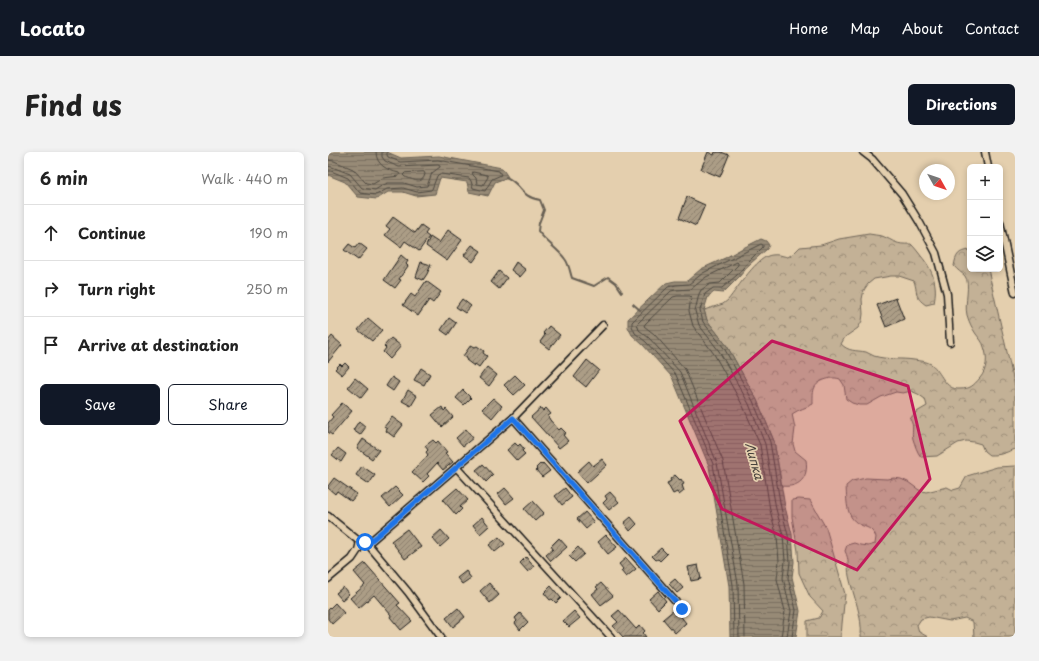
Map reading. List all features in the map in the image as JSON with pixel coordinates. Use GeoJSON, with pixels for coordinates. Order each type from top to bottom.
{"type":"FeatureCollection","features":[{"type":"Feature","properties":{"kind":"street"},"geometry":{"type":"LineString","coordinates":[[863,152],[872,159],[902,194],[936,253],[947,294],[950,342]]}},
{"type":"Feature","properties":{"kind":"street"},"geometry":{"type":"LineString","coordinates":[[985,152],[987,164]]}},
{"type":"Feature","properties":{"kind":"street"},"geometry":{"type":"LineString","coordinates":[[1003,236],[1015,293]]}},
{"type":"Feature","properties":{"kind":"street"},"geometry":{"type":"LineString","coordinates":[[328,516],[360,542],[367,543],[372,540],[513,418],[603,325]]}},
{"type":"Feature","properties":{"kind":"street"},"geometry":{"type":"LineString","coordinates":[[513,418],[682,609]]}},
{"type":"Feature","properties":{"kind":"street"},"geometry":{"type":"LineString","coordinates":[[456,467],[611,637]]}},
{"type":"Feature","properties":{"kind":"street"},"geometry":{"type":"LineString","coordinates":[[328,579],[352,558],[358,550],[360,542]]}},
{"type":"Feature","properties":{"kind":"street"},"geometry":{"type":"LineString","coordinates":[[367,543],[408,592],[441,637]]}},
{"type":"Feature","properties":{"kind":"highlighted area"},"geometry":{"type":"Polygon","coordinates":[[[772,341],[908,386],[930,479],[857,570],[722,509],[680,421],[772,341]]]}},
{"type":"Feature","properties":{"kind":"green space"},"geometry":{"type":"Polygon","coordinates":[[[869,234],[882,236],[898,243],[911,244],[929,267],[935,284],[934,303],[926,305],[918,297],[914,281],[899,276],[874,279],[864,290],[862,299],[862,321],[858,328],[845,337],[841,344],[850,350],[866,352],[873,356],[909,359],[929,363],[935,367],[950,387],[955,389],[969,388],[973,385],[982,375],[986,363],[983,343],[973,329],[967,315],[967,279],[954,266],[958,254],[967,250],[967,272],[989,272],[1015,387],[1015,449],[1001,454],[989,455],[984,451],[981,444],[966,441],[958,443],[937,456],[921,457],[917,451],[913,439],[912,424],[910,419],[915,413],[927,406],[925,399],[911,391],[903,393],[896,392],[881,397],[867,405],[859,405],[846,399],[844,385],[840,379],[830,378],[820,382],[815,387],[813,392],[813,404],[792,414],[795,428],[793,444],[795,451],[806,460],[807,466],[802,480],[793,485],[782,486],[774,441],[757,400],[727,346],[707,320],[704,310],[723,304],[728,300],[754,267],[766,257],[776,255],[788,257],[800,247],[821,245],[839,239],[869,234]]]}},
{"type":"Feature","properties":{"kind":"green space"},"geometry":{"type":"Polygon","coordinates":[[[1015,466],[1015,637],[974,637],[973,622],[965,618],[950,621],[929,617],[921,619],[917,625],[919,632],[928,637],[861,637],[861,621],[849,576],[848,561],[845,551],[847,545],[854,543],[868,546],[875,544],[876,537],[870,529],[854,521],[851,517],[847,502],[846,486],[852,481],[866,478],[894,478],[908,482],[919,490],[926,492],[947,487],[953,490],[960,488],[967,476],[997,467],[1015,466]]]}},
{"type":"Feature","properties":{"kind":"green space"},"geometry":{"type":"Polygon","coordinates":[[[792,500],[810,500],[826,528],[845,594],[841,637],[807,637],[807,621],[819,618],[823,611],[810,597],[799,573],[798,551],[792,517],[792,500]]]}},
{"type":"Feature","properties":{"kind":"water"},"geometry":{"type":"Polygon","coordinates":[[[328,152],[387,152],[401,158],[439,156],[502,168],[508,177],[495,182],[488,196],[469,192],[467,182],[440,178],[435,194],[416,196],[403,192],[388,192],[377,199],[358,197],[345,182],[328,175],[328,152]]]}},
{"type":"Feature","properties":{"kind":"water"},"geometry":{"type":"Polygon","coordinates":[[[761,239],[766,241],[769,245],[767,249],[751,263],[723,293],[714,292],[708,297],[704,310],[707,320],[727,346],[757,400],[774,441],[785,507],[792,534],[794,562],[792,577],[800,611],[796,637],[730,637],[729,586],[709,466],[672,377],[632,335],[628,327],[628,319],[666,283],[687,281],[701,269],[761,239]]]}},
{"type":"Feature","properties":{"kind":"building"},"geometry":{"type":"Polygon","coordinates":[[[708,152],[714,155],[715,152],[721,152],[729,155],[720,177],[701,169],[708,152]]]}},
{"type":"Feature","properties":{"kind":"building"},"geometry":{"type":"Polygon","coordinates":[[[687,197],[705,205],[696,226],[679,218],[687,197]]]}},
{"type":"Feature","properties":{"kind":"building"},"geometry":{"type":"Polygon","coordinates":[[[393,217],[415,233],[421,225],[428,230],[425,234],[429,237],[419,251],[405,241],[401,247],[385,235],[390,229],[386,226],[393,217]]]}},
{"type":"Feature","properties":{"kind":"building"},"geometry":{"type":"Polygon","coordinates":[[[448,230],[462,240],[447,261],[426,246],[430,237],[439,243],[448,230]]]}},
{"type":"Feature","properties":{"kind":"building"},"geometry":{"type":"Polygon","coordinates":[[[359,243],[367,249],[358,260],[344,250],[349,244],[355,248],[359,243]]]}},
{"type":"Feature","properties":{"kind":"building"},"geometry":{"type":"Polygon","coordinates":[[[472,245],[481,251],[473,262],[464,255],[472,245]]]}},
{"type":"Feature","properties":{"kind":"building"},"geometry":{"type":"Polygon","coordinates":[[[401,255],[408,261],[406,264],[408,266],[395,288],[384,280],[401,255]]]}},
{"type":"Feature","properties":{"kind":"building"},"geometry":{"type":"Polygon","coordinates":[[[421,262],[431,265],[423,280],[416,277],[421,262]]]}},
{"type":"Feature","properties":{"kind":"building"},"geometry":{"type":"Polygon","coordinates":[[[516,262],[526,270],[520,277],[511,270],[516,262]]]}},
{"type":"Feature","properties":{"kind":"building"},"geometry":{"type":"Polygon","coordinates":[[[499,271],[507,278],[499,289],[491,282],[499,271]]]}},
{"type":"Feature","properties":{"kind":"building"},"geometry":{"type":"Polygon","coordinates":[[[426,281],[441,292],[433,303],[429,300],[418,316],[403,305],[411,294],[415,297],[426,281]]]}},
{"type":"Feature","properties":{"kind":"building"},"geometry":{"type":"Polygon","coordinates":[[[896,298],[904,319],[886,327],[877,305],[896,298]]]}},
{"type":"Feature","properties":{"kind":"building"},"geometry":{"type":"Polygon","coordinates":[[[462,299],[471,306],[465,313],[456,307],[462,299]]]}},
{"type":"Feature","properties":{"kind":"building"},"geometry":{"type":"Polygon","coordinates":[[[368,318],[382,330],[372,341],[358,330],[368,318]]]}},
{"type":"Feature","properties":{"kind":"building"},"geometry":{"type":"Polygon","coordinates":[[[449,318],[456,323],[448,335],[441,330],[449,318]]]}},
{"type":"Feature","properties":{"kind":"building"},"geometry":{"type":"Polygon","coordinates":[[[549,326],[560,335],[549,349],[540,342],[545,335],[543,333],[549,326]]]}},
{"type":"Feature","properties":{"kind":"building"},"geometry":{"type":"Polygon","coordinates":[[[332,336],[342,345],[328,362],[328,341],[332,336]]]}},
{"type":"Feature","properties":{"kind":"building"},"geometry":{"type":"Polygon","coordinates":[[[391,338],[401,346],[390,359],[383,352],[386,348],[384,346],[391,338]]]}},
{"type":"Feature","properties":{"kind":"building"},"geometry":{"type":"Polygon","coordinates":[[[471,345],[475,347],[477,346],[484,351],[483,353],[487,356],[479,367],[475,364],[474,366],[466,360],[467,358],[463,356],[471,345]]]}},
{"type":"Feature","properties":{"kind":"building"},"geometry":{"type":"Polygon","coordinates":[[[587,360],[599,370],[586,387],[574,377],[587,360]]]}},
{"type":"Feature","properties":{"kind":"building"},"geometry":{"type":"Polygon","coordinates":[[[345,363],[349,367],[342,375],[335,369],[340,364],[342,366],[345,363]]]}},
{"type":"Feature","properties":{"kind":"building"},"geometry":{"type":"Polygon","coordinates":[[[487,367],[497,375],[489,386],[479,378],[487,367]]]}},
{"type":"Feature","properties":{"kind":"building"},"geometry":{"type":"Polygon","coordinates":[[[421,368],[430,374],[424,385],[414,380],[421,368]]]}},
{"type":"Feature","properties":{"kind":"building"},"geometry":{"type":"Polygon","coordinates":[[[515,375],[525,385],[514,395],[504,385],[515,375]]]}},
{"type":"Feature","properties":{"kind":"building"},"geometry":{"type":"Polygon","coordinates":[[[392,377],[399,382],[393,391],[386,386],[392,377]]]}},
{"type":"Feature","properties":{"kind":"building"},"geometry":{"type":"Polygon","coordinates":[[[355,378],[368,389],[361,398],[348,387],[355,378]]]}},
{"type":"Feature","properties":{"kind":"building"},"geometry":{"type":"Polygon","coordinates":[[[408,390],[417,396],[411,406],[402,401],[408,390]]]}},
{"type":"Feature","properties":{"kind":"building"},"geometry":{"type":"Polygon","coordinates":[[[463,390],[471,398],[464,405],[456,398],[463,390]]]}},
{"type":"Feature","properties":{"kind":"building"},"geometry":{"type":"Polygon","coordinates":[[[493,398],[502,406],[492,418],[482,409],[493,398]]]}},
{"type":"Feature","properties":{"kind":"building"},"geometry":{"type":"Polygon","coordinates":[[[342,403],[352,411],[332,435],[328,432],[328,423],[333,417],[331,415],[342,403]]]}},
{"type":"Feature","properties":{"kind":"building"},"geometry":{"type":"Polygon","coordinates":[[[442,407],[444,411],[446,409],[453,417],[442,427],[432,415],[442,407]]]}},
{"type":"Feature","properties":{"kind":"building"},"geometry":{"type":"Polygon","coordinates":[[[541,408],[543,411],[546,408],[551,414],[548,416],[550,420],[559,430],[561,428],[566,433],[563,435],[568,441],[559,448],[531,417],[541,408]]]}},
{"type":"Feature","properties":{"kind":"building"},"geometry":{"type":"Polygon","coordinates":[[[392,417],[403,425],[394,437],[386,431],[387,429],[384,427],[392,417]]]}},
{"type":"Feature","properties":{"kind":"building"},"geometry":{"type":"Polygon","coordinates":[[[359,421],[366,427],[360,435],[353,430],[359,421]]]}},
{"type":"Feature","properties":{"kind":"building"},"geometry":{"type":"Polygon","coordinates":[[[466,429],[473,438],[463,446],[456,438],[466,429]]]}},
{"type":"Feature","properties":{"kind":"building"},"geometry":{"type":"Polygon","coordinates":[[[363,439],[379,450],[372,459],[357,448],[363,439]]]}},
{"type":"Feature","properties":{"kind":"building"},"geometry":{"type":"Polygon","coordinates":[[[433,440],[436,443],[438,441],[447,452],[445,453],[453,462],[443,470],[437,463],[427,474],[429,476],[423,482],[412,472],[428,455],[426,452],[428,450],[425,446],[433,440]]]}},
{"type":"Feature","properties":{"kind":"building"},"geometry":{"type":"Polygon","coordinates":[[[515,443],[518,446],[520,444],[524,449],[522,451],[525,454],[517,461],[507,450],[515,443]]]}},
{"type":"Feature","properties":{"kind":"building"},"geometry":{"type":"Polygon","coordinates":[[[338,448],[346,454],[341,462],[332,455],[338,448]]]}},
{"type":"Feature","properties":{"kind":"building"},"geometry":{"type":"Polygon","coordinates":[[[602,459],[607,465],[587,483],[577,472],[589,461],[593,466],[602,459]]]}},
{"type":"Feature","properties":{"kind":"building"},"geometry":{"type":"Polygon","coordinates":[[[543,463],[550,471],[542,477],[536,468],[543,463]]]}},
{"type":"Feature","properties":{"kind":"building"},"geometry":{"type":"Polygon","coordinates":[[[483,464],[493,475],[486,482],[476,470],[483,464]]]}},
{"type":"Feature","properties":{"kind":"building"},"geometry":{"type":"Polygon","coordinates":[[[362,466],[375,475],[369,484],[356,475],[362,466]]]}},
{"type":"Feature","properties":{"kind":"building"},"geometry":{"type":"Polygon","coordinates":[[[675,475],[680,480],[681,479],[684,484],[682,485],[684,491],[679,495],[677,492],[673,494],[667,483],[671,481],[670,479],[675,475]]]}},
{"type":"Feature","properties":{"kind":"building"},"geometry":{"type":"Polygon","coordinates":[[[334,478],[357,494],[351,501],[337,491],[335,494],[328,488],[334,478]]]}},
{"type":"Feature","properties":{"kind":"building"},"geometry":{"type":"Polygon","coordinates":[[[395,487],[403,495],[390,507],[382,498],[395,487]]]}},
{"type":"Feature","properties":{"kind":"building"},"geometry":{"type":"Polygon","coordinates":[[[457,488],[468,500],[460,507],[462,509],[456,515],[443,500],[457,488]]]}},
{"type":"Feature","properties":{"kind":"building"},"geometry":{"type":"Polygon","coordinates":[[[505,488],[514,498],[506,504],[498,494],[505,488]]]}},
{"type":"Feature","properties":{"kind":"building"},"geometry":{"type":"Polygon","coordinates":[[[565,488],[572,497],[562,505],[555,496],[565,488]]]}},
{"type":"Feature","properties":{"kind":"building"},"geometry":{"type":"Polygon","coordinates":[[[610,492],[619,502],[609,510],[603,503],[607,499],[605,496],[610,492]]]}},
{"type":"Feature","properties":{"kind":"building"},"geometry":{"type":"Polygon","coordinates":[[[533,501],[544,513],[535,521],[524,509],[533,501]]]}},
{"type":"Feature","properties":{"kind":"building"},"geometry":{"type":"Polygon","coordinates":[[[585,512],[594,522],[586,529],[577,519],[585,512]]]}},
{"type":"Feature","properties":{"kind":"building"},"geometry":{"type":"Polygon","coordinates":[[[482,517],[489,526],[480,534],[473,525],[482,517]]]}},
{"type":"Feature","properties":{"kind":"building"},"geometry":{"type":"Polygon","coordinates":[[[631,517],[637,524],[630,531],[624,523],[631,517]]]}},
{"type":"Feature","properties":{"kind":"building"},"geometry":{"type":"Polygon","coordinates":[[[407,529],[421,547],[405,559],[391,541],[407,529]]]}},
{"type":"Feature","properties":{"kind":"building"},"geometry":{"type":"Polygon","coordinates":[[[441,530],[449,539],[440,547],[432,538],[441,530]]]}},
{"type":"Feature","properties":{"kind":"building"},"geometry":{"type":"Polygon","coordinates":[[[606,535],[617,547],[608,554],[598,542],[606,535]]]}},
{"type":"Feature","properties":{"kind":"building"},"geometry":{"type":"Polygon","coordinates":[[[499,537],[505,544],[495,552],[489,545],[499,537]]]}},
{"type":"Feature","properties":{"kind":"building"},"geometry":{"type":"Polygon","coordinates":[[[559,538],[567,547],[551,561],[546,555],[553,549],[551,546],[559,538]]]}},
{"type":"Feature","properties":{"kind":"building"},"geometry":{"type":"Polygon","coordinates":[[[578,547],[584,554],[575,562],[569,556],[578,547]]]}},
{"type":"Feature","properties":{"kind":"building"},"geometry":{"type":"Polygon","coordinates":[[[661,548],[667,554],[660,561],[658,559],[656,560],[652,556],[661,548]]]}},
{"type":"Feature","properties":{"kind":"building"},"geometry":{"type":"Polygon","coordinates":[[[526,557],[534,567],[528,572],[520,563],[526,557]]]}},
{"type":"Feature","properties":{"kind":"building"},"geometry":{"type":"Polygon","coordinates":[[[626,558],[636,569],[626,577],[621,571],[623,569],[619,564],[626,558]]]}},
{"type":"Feature","properties":{"kind":"building"},"geometry":{"type":"Polygon","coordinates":[[[365,563],[400,603],[397,605],[412,621],[401,630],[390,617],[391,615],[374,595],[359,608],[350,598],[365,585],[354,572],[365,563]]]}},
{"type":"Feature","properties":{"kind":"building"},"geometry":{"type":"Polygon","coordinates":[[[698,565],[701,579],[691,581],[688,567],[698,565]]]}},
{"type":"Feature","properties":{"kind":"building"},"geometry":{"type":"Polygon","coordinates":[[[466,571],[471,578],[462,584],[457,578],[466,571]]]}},
{"type":"Feature","properties":{"kind":"building"},"geometry":{"type":"Polygon","coordinates":[[[675,579],[683,588],[677,593],[669,584],[675,579]]]}},
{"type":"Feature","properties":{"kind":"building"},"geometry":{"type":"Polygon","coordinates":[[[489,583],[499,595],[490,603],[480,591],[489,583]]]}},
{"type":"Feature","properties":{"kind":"building"},"geometry":{"type":"Polygon","coordinates":[[[601,583],[613,596],[601,605],[592,594],[598,589],[596,587],[601,583]]]}},
{"type":"Feature","properties":{"kind":"building"},"geometry":{"type":"Polygon","coordinates":[[[551,586],[561,598],[556,603],[552,599],[550,600],[544,593],[551,586]]]}},
{"type":"Feature","properties":{"kind":"building"},"geometry":{"type":"Polygon","coordinates":[[[343,587],[349,594],[342,600],[336,593],[343,587]]]}},
{"type":"Feature","properties":{"kind":"building"},"geometry":{"type":"Polygon","coordinates":[[[658,591],[666,601],[658,609],[649,599],[658,591]]]}},
{"type":"Feature","properties":{"kind":"building"},"geometry":{"type":"Polygon","coordinates":[[[335,603],[344,613],[332,624],[328,619],[328,610],[335,603]]]}},
{"type":"Feature","properties":{"kind":"building"},"geometry":{"type":"Polygon","coordinates":[[[458,608],[465,617],[453,627],[446,618],[458,608]]]}},
{"type":"Feature","properties":{"kind":"building"},"geometry":{"type":"Polygon","coordinates":[[[675,609],[686,623],[675,633],[663,619],[675,609]]]}},
{"type":"Feature","properties":{"kind":"building"},"geometry":{"type":"Polygon","coordinates":[[[619,610],[636,629],[640,625],[645,631],[643,633],[646,637],[623,637],[613,626],[618,622],[612,616],[619,610]]]}},
{"type":"Feature","properties":{"kind":"building"},"geometry":{"type":"Polygon","coordinates":[[[574,611],[580,618],[569,627],[563,621],[574,611]]]}},
{"type":"Feature","properties":{"kind":"building"},"geometry":{"type":"Polygon","coordinates":[[[520,613],[528,622],[520,630],[515,623],[517,621],[515,618],[520,613]]]}},
{"type":"Feature","properties":{"kind":"waterway","name":"Липка"},"geometry":{"type":"LineString","coordinates":[[506,177],[515,183],[528,196],[540,200],[544,210],[539,223],[538,231],[565,259],[572,278],[594,286],[608,277],[616,283],[622,292]]}},
{"type":"Feature","properties":{"kind":"waterway","name":"Липка"},"geometry":{"type":"LineString","coordinates":[[633,304],[640,310]]}},
{"type":"Feature","properties":{"kind":"route"},"geometry":{"type":"LineString","coordinates":[[365,542],[367,543],[372,540],[513,418],[682,609]]}}]}
